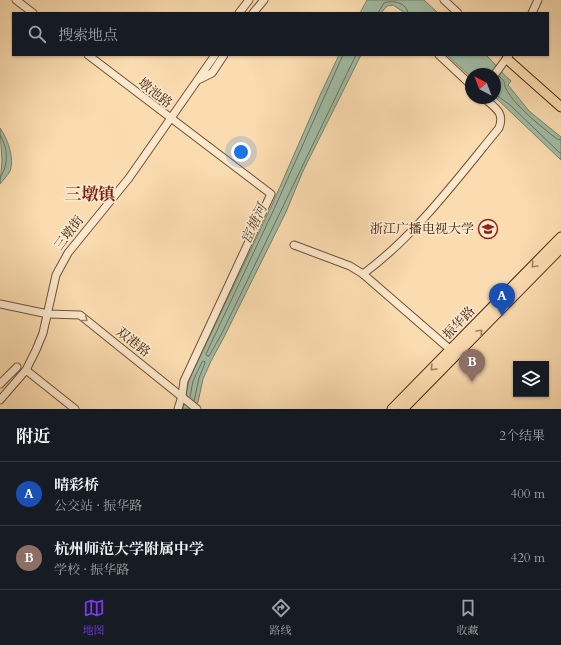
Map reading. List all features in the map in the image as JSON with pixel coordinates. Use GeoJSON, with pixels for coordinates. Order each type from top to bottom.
{"type":"FeatureCollection","features":[{"type":"Feature","properties":{"kind":"main road"},"geometry":{"type":"LineString","coordinates":[[506,56],[561,107]]}},
{"type":"Feature","properties":{"kind":"main road","name":"振华路"},"geometry":{"type":"LineString","coordinates":[[403,409],[561,237]]}},
{"type":"Feature","properties":{"kind":"main road","name":"振华路"},"geometry":{"type":"LineString","coordinates":[[392,409],[454,353],[561,248]]}},
{"type":"Feature","properties":{"kind":"street"},"geometry":{"type":"LineString","coordinates":[[16,0],[32,12]]}},
{"type":"Feature","properties":{"kind":"street"},"geometry":{"type":"LineString","coordinates":[[240,12],[249,0]]}},
{"type":"Feature","properties":{"kind":"street"},"geometry":{"type":"LineString","coordinates":[[254,12],[264,0]]}},
{"type":"Feature","properties":{"kind":"street"},"geometry":{"type":"LineString","coordinates":[[444,0],[457,12]]}},
{"type":"Feature","properties":{"kind":"street"},"geometry":{"type":"LineString","coordinates":[[532,12],[538,0]]}},
{"type":"Feature","properties":{"kind":"street","name":"墩池路"},"geometry":{"type":"LineString","coordinates":[[89,56],[171,120],[271,194],[184,381],[182,396]]}},
{"type":"Feature","properties":{"kind":"street","name":"三墩街"},"geometry":{"type":"LineString","coordinates":[[0,400],[26,370],[43,333],[56,276],[68,253],[129,178],[214,56]]}},
{"type":"Feature","properties":{"kind":"street"},"geometry":{"type":"LineString","coordinates":[[199,79],[212,73],[223,56]]}},
{"type":"Feature","properties":{"kind":"street"},"geometry":{"type":"LineString","coordinates":[[440,56],[465,79]]}},
{"type":"Feature","properties":{"kind":"street"},"geometry":{"type":"LineString","coordinates":[[499,68],[506,56]]}},
{"type":"Feature","properties":{"kind":"street"},"geometry":{"type":"LineString","coordinates":[[363,274],[384,259],[435,204],[499,128],[502,120],[500,113],[490,104]]}},
{"type":"Feature","properties":{"kind":"street"},"geometry":{"type":"LineString","coordinates":[[294,245],[350,266],[363,274],[454,353]]}},
{"type":"Feature","properties":{"kind":"street","name":"双港路"},"geometry":{"type":"LineString","coordinates":[[0,304],[48,314],[80,315],[197,409]]}},
{"type":"Feature","properties":{"kind":"street"},"geometry":{"type":"LineString","coordinates":[[0,384],[17,367]]}},
{"type":"Feature","properties":{"kind":"street"},"geometry":{"type":"LineString","coordinates":[[26,370],[76,409]]}},
{"type":"Feature","properties":{"kind":"street"},"geometry":{"type":"LineString","coordinates":[[178,409],[182,396]]}},
{"type":"Feature","properties":{"kind":"water"},"geometry":{"type":"Polygon","coordinates":[[[367,0],[424,0],[437,12],[404,12],[393,5],[387,6],[382,12],[361,12],[367,0]]]}},
{"type":"Feature","properties":{"kind":"water"},"geometry":{"type":"Polygon","coordinates":[[[339,56],[360,56],[303,171],[286,212],[211,361],[203,379],[198,402],[193,409],[183,409],[189,380],[272,205],[339,56]]]}},
{"type":"Feature","properties":{"kind":"water"},"geometry":{"type":"Polygon","coordinates":[[[448,56],[487,56],[498,68],[465,68],[465,72],[448,56]]]}},
{"type":"Feature","properties":{"kind":"water"},"geometry":{"type":"Polygon","coordinates":[[[501,72],[511,81],[508,85],[529,111],[561,137],[561,160],[501,103],[501,72]]]}},
{"type":"Feature","properties":{"kind":"water"},"geometry":{"type":"Polygon","coordinates":[[[0,128],[8,143],[12,160],[10,171],[0,184],[2,161],[0,128]]]}},
{"type":"Feature","properties":{"kind":"place","name":"浙江广播电视大学"},"geometry":{"type":"Point","coordinates":[488,229]}},
{"type":"Feature","properties":{"kind":"place","name":"晴彩桥"},"geometry":{"type":"Point","coordinates":[502,316]}},
{"type":"Feature","properties":{"kind":"place","name":"杭州师范大学附属中学"},"geometry":{"type":"Point","coordinates":[472,382]}},
{"type":"Feature","properties":{"kind":"district","name":"三墩镇"},"geometry":{"type":"Point","coordinates":[90,194]}},
{"type":"Feature","properties":{"kind":"water label","name":"宦塘河"},"geometry":{"type":"Point","coordinates":[254,224]}}]}
